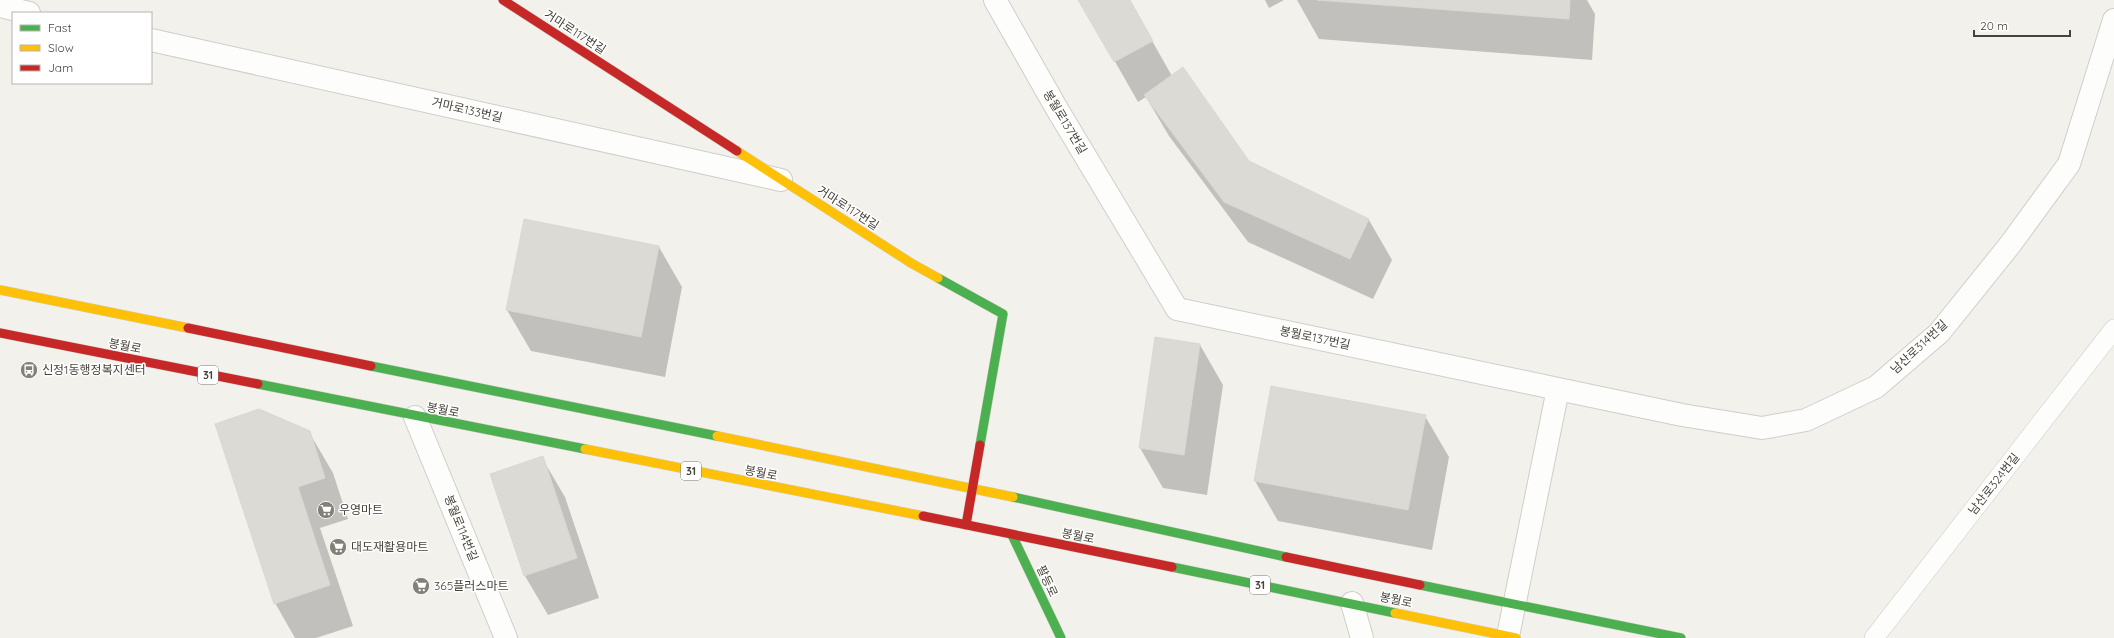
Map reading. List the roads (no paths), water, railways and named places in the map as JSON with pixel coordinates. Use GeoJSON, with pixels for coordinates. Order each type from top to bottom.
{"type":"FeatureCollection","features":[{"type":"Feature","properties":{"kind":"main road","name":"거마로117번길"},"geometry":{"type":"LineString","coordinates":[[502,0],[911,263],[1003,314],[966,525]]}},
{"type":"Feature","properties":{"kind":"main road"},"geometry":{"type":"LineString","coordinates":[[0,290],[973,488],[1347,570],[1681,638]]}},
{"type":"Feature","properties":{"kind":"main road","name":"봉월로"},"geometry":{"type":"LineString","coordinates":[[0,333],[415,417],[966,525],[1512,637]]}},
{"type":"Feature","properties":{"kind":"main road","name":"팔등로"},"geometry":{"type":"LineString","coordinates":[[1012,535],[1061,638]]}},
{"type":"Feature","properties":{"kind":"street","name":"봉월로137번길"},"geometry":{"type":"LineString","coordinates":[[995,0],[1057,109],[1177,309],[1558,389]]}},
{"type":"Feature","properties":{"kind":"street"},"geometry":{"type":"LineString","coordinates":[[0,6],[25,12]]}},
{"type":"Feature","properties":{"kind":"street","name":"남산로314번길"},"geometry":{"type":"LineString","coordinates":[[1558,389],[1682,415],[1762,428],[1806,420],[1876,387],[1939,333],[2009,246],[2069,164],[2114,20]]}},
{"type":"Feature","properties":{"kind":"street","name":"거마로133번길"},"geometry":{"type":"LineString","coordinates":[[152,40],[782,180]]}},
{"type":"Feature","properties":{"kind":"street"},"geometry":{"type":"LineString","coordinates":[[1512,637],[1513,604],[1558,389]]}},
{"type":"Feature","properties":{"kind":"street","name":"봉월로114번길"},"geometry":{"type":"LineString","coordinates":[[415,417],[506,638]]}},
{"type":"Feature","properties":{"kind":"street"},"geometry":{"type":"LineString","coordinates":[[1352,603],[1362,638]]}},
{"type":"Feature","properties":{"kind":"lane","name":"남산로324번길"},"geometry":{"type":"LineString","coordinates":[[1874,638],[2114,329]]}},
{"type":"Feature","properties":{"kind":"place","name":"신정1동행정복지센터"},"geometry":{"type":"Point","coordinates":[29,370]}},
{"type":"Feature","properties":{"kind":"place","name":"우영마트"},"geometry":{"type":"Point","coordinates":[326,510]}},
{"type":"Feature","properties":{"kind":"place","name":"대도재활용마트"},"geometry":{"type":"Point","coordinates":[338,547]}},
{"type":"Feature","properties":{"kind":"place","name":"365플러스마트"},"geometry":{"type":"Point","coordinates":[421,586]}}]}
